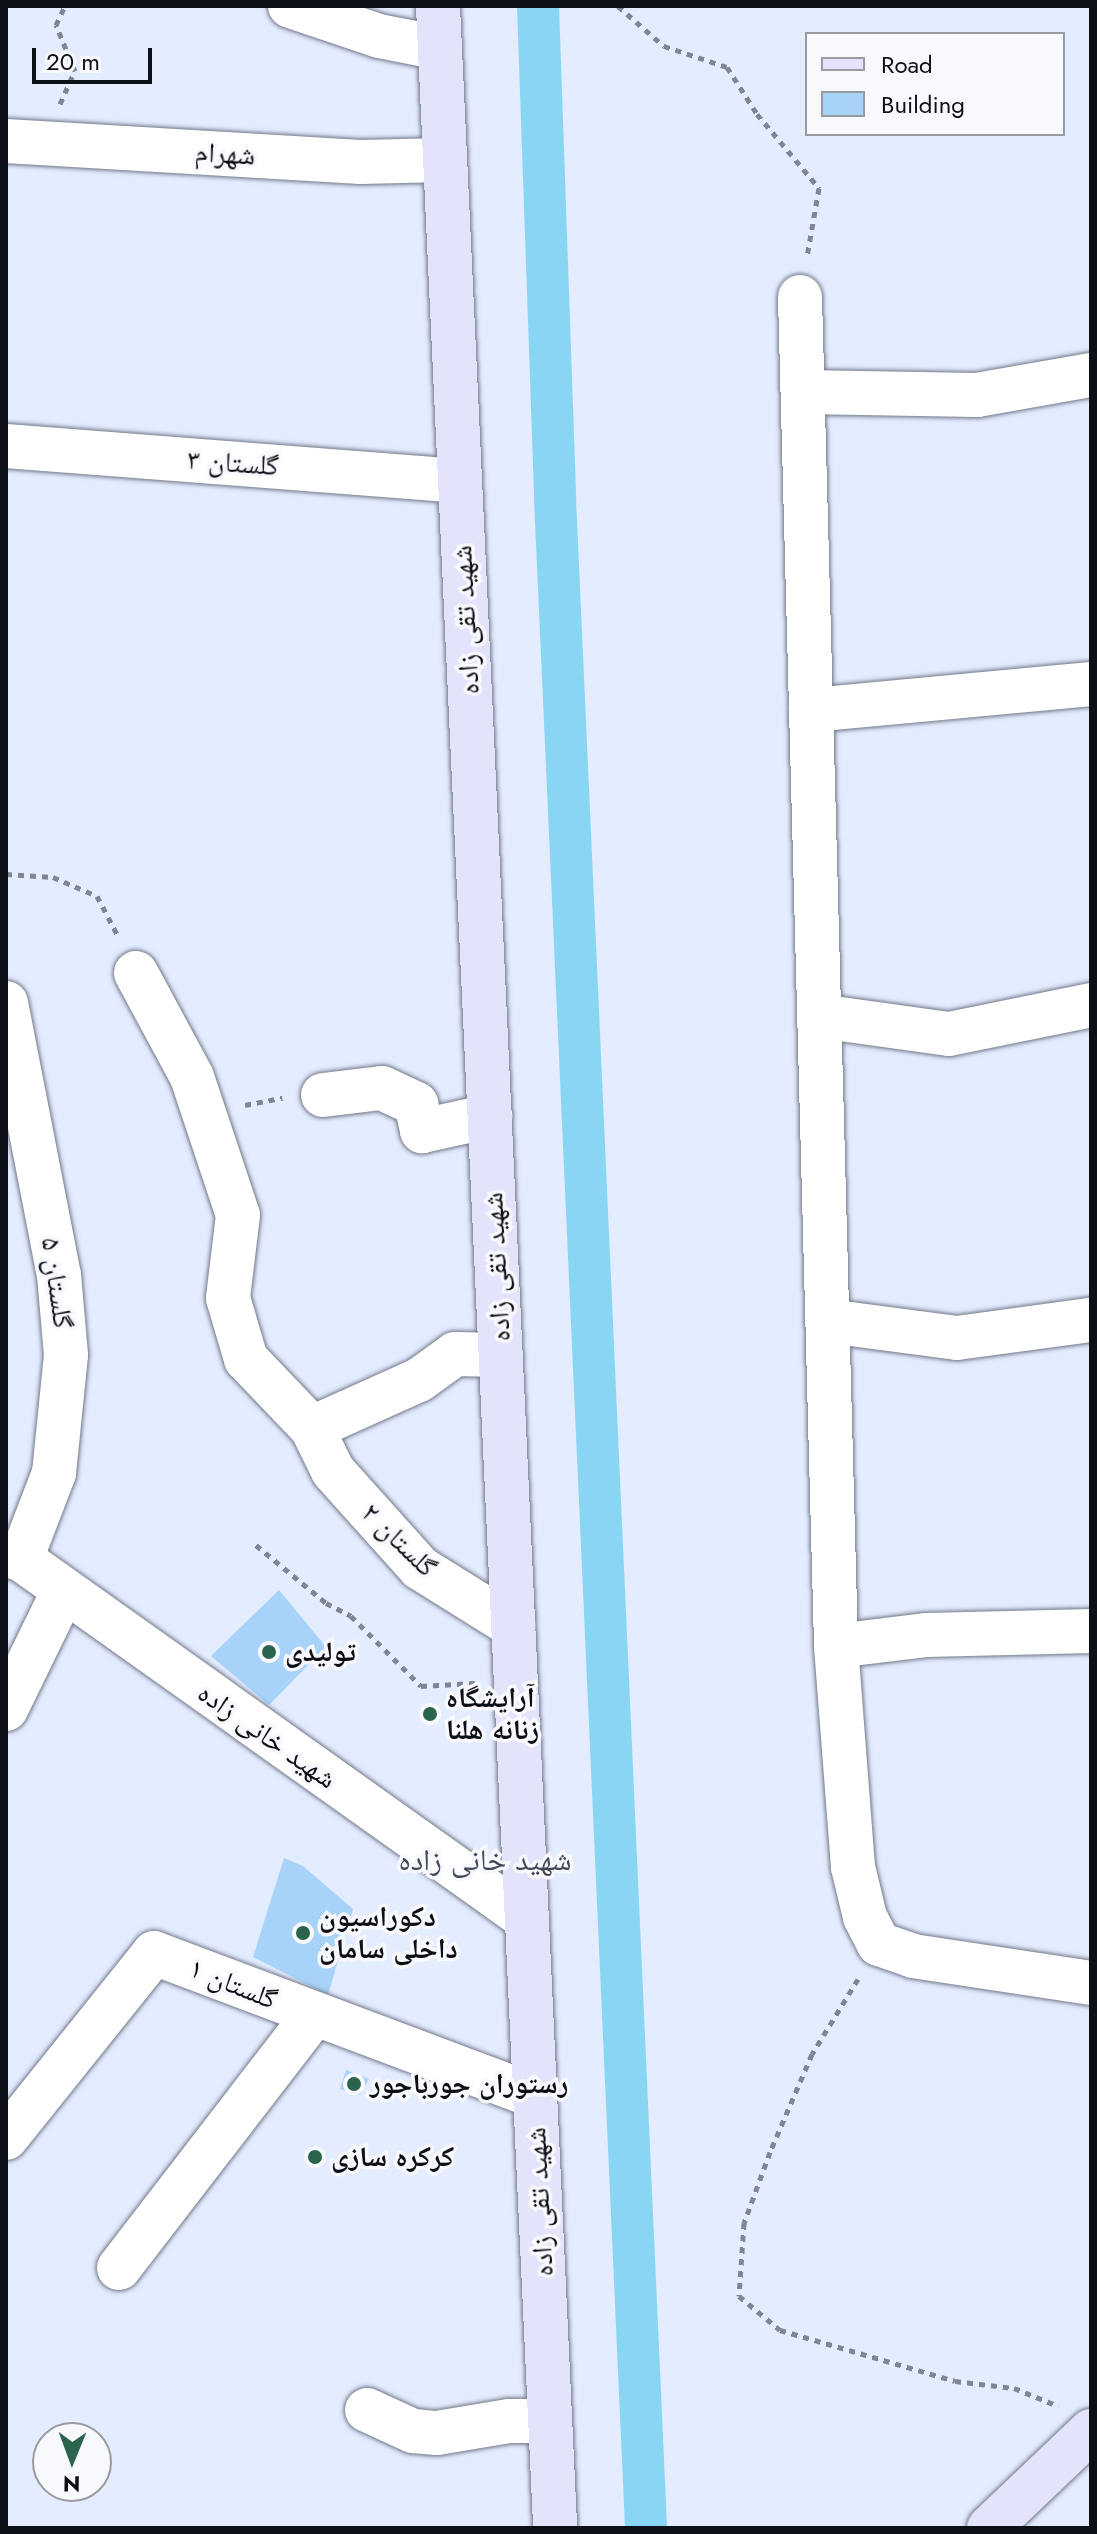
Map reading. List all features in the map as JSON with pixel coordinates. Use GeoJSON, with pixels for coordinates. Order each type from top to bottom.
{"type":"FeatureCollection","features":[{"type":"Feature","properties":{"kind":"main road","name":"شهید تقی زاده"},"geometry":{"type":"LineString","coordinates":[[439,27],[555,2528]]}},
{"type":"Feature","properties":{"kind":"main road"},"geometry":{"type":"LineString","coordinates":[[989,2528],[1090,2433]]}},
{"type":"Feature","properties":{"kind":"street"},"geometry":{"type":"LineString","coordinates":[[290,6],[379,36],[439,27]]}},
{"type":"Feature","properties":{"kind":"street","name":"شهرام"},"geometry":{"type":"LineString","coordinates":[[26,142],[360,162],[445,160]]}},
{"type":"Feature","properties":{"kind":"street"},"geometry":{"type":"LineString","coordinates":[[800,297],[836,1646],[853,1867],[865,1917],[879,1944],[913,1956],[1091,1983]]}},
{"type":"Feature","properties":{"kind":"street"},"geometry":{"type":"LineString","coordinates":[[803,392],[977,395],[1091,375]]}},
{"type":"Feature","properties":{"kind":"street","name":"گلستان ۳"},"geometry":{"type":"LineString","coordinates":[[6,446],[460,481]]}},
{"type":"Feature","properties":{"kind":"street"},"geometry":{"type":"LineString","coordinates":[[811,710],[1091,684]]}},
{"type":"Feature","properties":{"kind":"street","name":"گلستان ۲"},"geometry":{"type":"LineString","coordinates":[[136,973],[192,1077],[238,1215],[228,1298],[246,1359],[312,1428],[333,1471],[420,1568],[513,1626]]}},
{"type":"Feature","properties":{"kind":"street","name":"گلستان ۵"},"geometry":{"type":"LineString","coordinates":[[6,1003],[59,1275],[66,1355],[54,1473],[13,1557]]}},
{"type":"Feature","properties":{"kind":"street"},"geometry":{"type":"LineString","coordinates":[[819,1016],[949,1034],[1091,1005]]}},
{"type":"Feature","properties":{"kind":"street"},"geometry":{"type":"LineString","coordinates":[[323,1095],[382,1088],[416,1104],[422,1131],[490,1116]]}},
{"type":"Feature","properties":{"kind":"street"},"geometry":{"type":"LineString","coordinates":[[828,1321],[957,1338],[1091,1320]]}},
{"type":"Feature","properties":{"kind":"street"},"geometry":{"type":"LineString","coordinates":[[312,1428],[419,1380],[455,1354],[501,1355]]}},
{"type":"Feature","properties":{"kind":"street","name":"شهید خانی زاده"},"geometry":{"type":"LineString","coordinates":[[13,1557],[527,1919]]}},
{"type":"Feature","properties":{"kind":"street"},"geometry":{"type":"LineString","coordinates":[[6,1709],[63,1592]]}},
{"type":"Feature","properties":{"kind":"street"},"geometry":{"type":"LineString","coordinates":[[836,1646],[927,1635],[1091,1631]]}},
{"type":"Feature","properties":{"kind":"street","name":"گلستان ۱"},"geometry":{"type":"LineString","coordinates":[[6,2138],[154,1953],[313,2016],[535,2096]]}},
{"type":"Feature","properties":{"kind":"street"},"geometry":{"type":"LineString","coordinates":[[119,2268],[313,2016]]}},
{"type":"Feature","properties":{"kind":"street"},"geometry":{"type":"LineString","coordinates":[[367,2410],[413,2431],[437,2433],[509,2421],[550,2421]]}},
{"type":"Feature","properties":{"kind":"path"},"geometry":{"type":"LineString","coordinates":[[26,142],[75,71],[56,25],[65,6]]}},
{"type":"Feature","properties":{"kind":"path"},"geometry":{"type":"LineString","coordinates":[[618,6],[664,46],[727,67],[757,114],[819,188],[800,297]]}},
{"type":"Feature","properties":{"kind":"path"},"geometry":{"type":"LineString","coordinates":[[6,874],[53,877],[97,896],[136,973]]}},
{"type":"Feature","properties":{"kind":"path"},"geometry":{"type":"LineString","coordinates":[[203,1113],[323,1095]]}},
{"type":"Feature","properties":{"kind":"path"},"geometry":{"type":"LineString","coordinates":[[256,1545],[326,1603],[351,1616],[421,1686],[516,1684]]}},
{"type":"Feature","properties":{"kind":"path"},"geometry":{"type":"LineString","coordinates":[[879,1944],[812,2054],[770,2152],[744,2223],[739,2296],[780,2330],[955,2381],[1014,2388],[1052,2400],[1090,2433]]}},
{"type":"Feature","properties":{"kind":"building","name":"تولیدی"},"geometry":{"type":"Polygon","coordinates":[[[279,1590],[326,1647],[269,1705],[211,1656],[279,1590]]]}},
{"type":"Feature","properties":{"kind":"building","name":"دکوراسیون داخلی سامان"},"geometry":{"type":"Polygon","coordinates":[[[284,1858],[303,1866],[353,1909],[328,1995],[253,1957],[284,1858]]]}},
{"type":"Feature","properties":{"kind":"building","name":"رستوران جورباجور"},"geometry":{"type":"Polygon","coordinates":[[[346,2070],[369,2079],[360,2095],[340,2089],[346,2070]]]}},
{"type":"Feature","properties":{"kind":"building","name":"کرکره سازی"},"geometry":{"type":"Polygon","coordinates":[[[312,2145],[327,2154],[317,2167],[304,2159],[312,2145]]]}},
{"type":"Feature","properties":{"kind":"waterway"},"geometry":{"type":"LineString","coordinates":[[538,6],[555,499],[646,2528]]}},
{"type":"Feature","properties":{"kind":"place","name":"تولیدی"},"geometry":{"type":"Point","coordinates":[269,1652]}},
{"type":"Feature","properties":{"kind":"place","name":"آرایشگاه زنانه هلنا"},"geometry":{"type":"Point","coordinates":[430,1714]}},
{"type":"Feature","properties":{"kind":"place","name":"دکوراسیون داخلی سامان"},"geometry":{"type":"Point","coordinates":[303,1933]}},
{"type":"Feature","properties":{"kind":"place","name":"رستوران جورباجور"},"geometry":{"type":"Point","coordinates":[354,2084]}},
{"type":"Feature","properties":{"kind":"place","name":"کرکره سازی"},"geometry":{"type":"Point","coordinates":[315,2157]}},
{"type":"Feature","properties":{"kind":"district","name":"شهید خانی زاده"},"geometry":{"type":"Point","coordinates":[485,1860]}}]}
